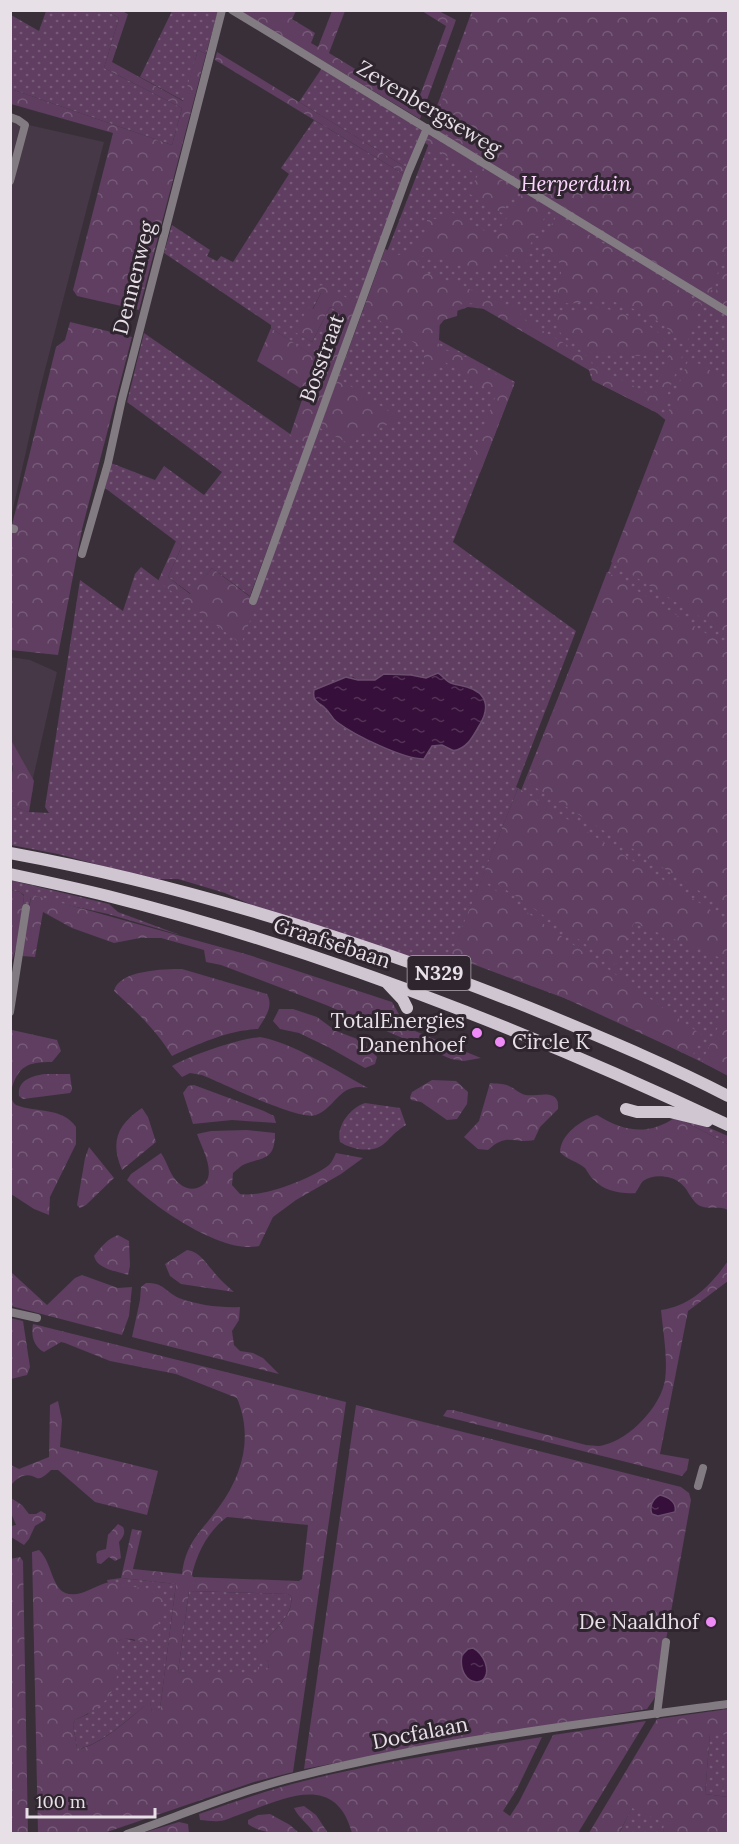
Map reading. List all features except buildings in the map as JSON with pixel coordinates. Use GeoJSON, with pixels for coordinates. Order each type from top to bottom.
{"type":"FeatureCollection","features":[{"type":"Feature","properties":{"kind":"main road","name":"Graafsebaan"},"geometry":{"type":"LineString","coordinates":[[10,853],[98,871],[191,894],[341,939],[496,994],[615,1043],[729,1096]]}},
{"type":"Feature","properties":{"kind":"main road","name":"Graafsebaan"},"geometry":{"type":"LineString","coordinates":[[10,874],[124,900],[384,980],[546,1043],[655,1090],[729,1126]]}},
{"type":"Feature","properties":{"kind":"main road"},"geometry":{"type":"LineString","coordinates":[[384,980],[407,1008]]}},
{"type":"Feature","properties":{"kind":"main road"},"geometry":{"type":"LineString","coordinates":[[626,1109],[637,1112],[670,1112],[729,1126]]}},
{"type":"Feature","properties":{"kind":"street","name":"Dennenweg"},"geometry":{"type":"LineString","coordinates":[[82,554],[108,463],[124,388],[222,10]]}},
{"type":"Feature","properties":{"kind":"street","name":"Zevenbergseweg"},"geometry":{"type":"LineString","coordinates":[[232,10],[729,312]]}},
{"type":"Feature","properties":{"kind":"street"},"geometry":{"type":"LineString","coordinates":[[10,117],[25,125],[10,181]]}},
{"type":"Feature","properties":{"kind":"street","name":"Bosstraat"},"geometry":{"type":"LineString","coordinates":[[253,601],[408,173],[427,128]]}},
{"type":"Feature","properties":{"kind":"street"},"geometry":{"type":"LineString","coordinates":[[10,1012],[26,908]]}},
{"type":"Feature","properties":{"kind":"street"},"geometry":{"type":"LineString","coordinates":[[10,1312],[37,1318]]}},
{"type":"Feature","properties":{"kind":"street"},"geometry":{"type":"LineString","coordinates":[[698,1486],[703,1468]]}},
{"type":"Feature","properties":{"kind":"street"},"geometry":{"type":"LineString","coordinates":[[657,1714],[666,1642]]}},
{"type":"Feature","properties":{"kind":"street","name":"Docfalaan"},"geometry":{"type":"LineString","coordinates":[[127,1833],[262,1787],[308,1774],[481,1739],[729,1704]]}},
{"type":"Feature","properties":{"kind":"shaded area"},"geometry":{"type":"Polygon","coordinates":[[[11,121],[104,142],[40,389],[11,518],[11,121]]]}},
{"type":"Feature","properties":{"kind":"shaded area"},"geometry":{"type":"Polygon","coordinates":[[[10,657],[30,660],[57,672],[24,818],[11,814],[10,657]]]}},
{"type":"Feature","properties":{"kind":"green space"},"geometry":{"type":"Polygon","coordinates":[[[46,11],[111,11],[110,13],[119,18],[104,68],[182,108],[172,145],[11,89],[11,15],[39,31],[46,11]]]}},
{"type":"Feature","properties":{"kind":"green space"},"geometry":{"type":"Polygon","coordinates":[[[111,11],[122,11],[128,14],[112,62],[183,101],[198,50],[206,54],[139,310],[77,296],[73,290],[113,133],[11,104],[11,89],[172,145],[182,108],[104,68],[119,18],[110,13],[111,11]]]}},
{"type":"Feature","properties":{"kind":"green space"},"geometry":{"type":"Polygon","coordinates":[[[172,11],[218,11],[206,54],[198,50],[184,101],[140,77],[172,11]]]}},
{"type":"Feature","properties":{"kind":"green space"},"geometry":{"type":"Polygon","coordinates":[[[240,11],[296,11],[292,19],[315,33],[311,43],[318,47],[332,11],[345,11],[329,53],[416,106],[446,26],[422,11],[439,11],[456,20],[420,119],[240,11]]]}},
{"type":"Feature","properties":{"kind":"green space","name":"Herperduin"},"geometry":{"type":"Polygon","coordinates":[[[472,11],[728,11],[728,1075],[591,1008],[451,956],[446,970],[254,906],[225,893],[178,879],[152,879],[58,854],[11,845],[10,806],[29,812],[49,813],[45,807],[80,580],[123,611],[135,574],[141,567],[241,643],[363,310],[435,128],[430,125],[472,11]],[[468,307],[440,317],[439,340],[515,382],[453,542],[576,631],[516,787],[518,788],[454,949],[461,941],[668,422],[657,413],[592,380],[587,364],[485,309],[468,307]],[[438,673],[426,678],[384,674],[376,680],[358,680],[353,677],[323,706],[331,717],[345,727],[405,756],[428,751],[432,746],[442,745],[454,751],[474,689],[449,682],[438,673]]]}},
{"type":"Feature","properties":{"kind":"green space"},"geometry":{"type":"Polygon","coordinates":[[[474,11],[728,11],[728,246],[709,296],[433,126],[474,11]]]}},
{"type":"Feature","properties":{"kind":"green space"},"geometry":{"type":"Polygon","coordinates":[[[217,52],[407,168],[405,175],[215,60],[217,52]]]}},
{"type":"Feature","properties":{"kind":"green space"},"geometry":{"type":"Polygon","coordinates":[[[322,68],[422,129],[407,168],[299,102],[322,68]]]}},
{"type":"Feature","properties":{"kind":"green space"},"geometry":{"type":"Polygon","coordinates":[[[314,120],[405,175],[357,303],[321,293],[312,310],[309,308],[296,332],[312,342],[330,307],[340,312],[322,362],[164,253],[172,225],[210,250],[207,256],[217,261],[221,256],[233,262],[289,174],[281,168],[314,120]]]}},
{"type":"Feature","properties":{"kind":"green space"},"geometry":{"type":"Polygon","coordinates":[[[428,134],[516,189],[502,213],[468,193],[478,175],[425,143],[428,134]]]}},
{"type":"Feature","properties":{"kind":"green space"},"geometry":{"type":"Polygon","coordinates":[[[523,193],[549,209],[530,245],[526,264],[499,254],[488,269],[481,273],[438,257],[421,256],[418,266],[424,272],[469,289],[502,305],[513,306],[526,321],[591,359],[592,365],[653,396],[673,346],[684,351],[660,414],[592,380],[592,372],[475,304],[458,305],[457,316],[444,320],[439,326],[436,335],[438,343],[445,350],[466,357],[514,385],[480,473],[468,466],[496,395],[442,360],[424,374],[424,349],[363,310],[385,249],[399,255],[412,251],[427,233],[427,220],[443,218],[451,212],[490,234],[497,233],[523,193]]]}},
{"type":"Feature","properties":{"kind":"green space"},"geometry":{"type":"Polygon","coordinates":[[[557,215],[702,304],[687,342],[649,316],[608,300],[569,303],[557,300],[561,274],[560,263],[539,247],[557,215]]]}},
{"type":"Feature","properties":{"kind":"green space"},"geometry":{"type":"Polygon","coordinates":[[[728,259],[728,308],[713,299],[728,259]]]}},
{"type":"Feature","properties":{"kind":"green space"},"geometry":{"type":"Polygon","coordinates":[[[321,285],[357,303],[306,445],[290,435],[305,391],[257,361],[271,328],[323,362],[340,312],[330,307],[312,342],[295,332],[308,308],[313,309],[321,293],[317,291],[321,285]]]}},
{"type":"Feature","properties":{"kind":"green space"},"geometry":{"type":"Polygon","coordinates":[[[591,308],[609,310],[631,317],[650,327],[665,339],[659,348],[646,355],[589,352],[561,334],[556,323],[559,314],[579,313],[591,308]]]}},
{"type":"Feature","properties":{"kind":"green space"},"geometry":{"type":"Polygon","coordinates":[[[70,322],[132,337],[82,529],[58,655],[11,650],[11,529],[56,347],[65,340],[70,322]]]}},
{"type":"Feature","properties":{"kind":"green space"},"geometry":{"type":"Polygon","coordinates":[[[144,333],[306,445],[250,596],[212,568],[191,594],[168,577],[182,546],[105,488],[111,463],[155,480],[164,466],[204,495],[222,472],[127,402],[144,333]]]}},
{"type":"Feature","properties":{"kind":"green space"},"geometry":{"type":"Polygon","coordinates":[[[689,358],[728,381],[728,634],[611,562],[689,358]]]}},
{"type":"Feature","properties":{"kind":"green space"},"geometry":{"type":"Polygon","coordinates":[[[338,378],[396,416],[393,423],[359,435],[353,446],[320,428],[338,378]]]}},
{"type":"Feature","properties":{"kind":"green space"},"geometry":{"type":"Polygon","coordinates":[[[176,541],[182,546],[168,577],[190,594],[212,568],[257,602],[241,644],[158,581],[176,541]]]}},
{"type":"Feature","properties":{"kind":"green space"},"geometry":{"type":"Polygon","coordinates":[[[607,572],[728,647],[728,909],[527,782],[607,572]]]}},
{"type":"Feature","properties":{"kind":"green space"},"geometry":{"type":"Polygon","coordinates":[[[11,740],[34,781],[29,812],[11,806],[13,768],[11,740]]]}},
{"type":"Feature","properties":{"kind":"green space"},"geometry":{"type":"Polygon","coordinates":[[[518,788],[728,921],[728,961],[634,923],[616,965],[489,878],[485,883],[702,1035],[692,1057],[560,996],[451,955],[518,788]]]}},
{"type":"Feature","properties":{"kind":"green space"},"geometry":{"type":"Polygon","coordinates":[[[10,880],[109,904],[118,912],[180,935],[108,914],[31,897],[29,906],[23,905],[24,895],[11,890],[10,880]]]}},
{"type":"Feature","properties":{"kind":"green space"},"geometry":{"type":"Polygon","coordinates":[[[11,890],[20,892],[24,896],[17,945],[11,964],[11,890]]]}},
{"type":"Feature","properties":{"kind":"green space"},"geometry":{"type":"Polygon","coordinates":[[[33,895],[249,955],[392,1002],[405,1025],[410,1029],[481,1058],[464,1061],[451,1059],[326,1005],[221,965],[206,962],[204,950],[161,938],[140,938],[114,943],[72,928],[43,912],[35,957],[22,956],[33,895]]]}},
{"type":"Feature","properties":{"kind":"green space"},"geometry":{"type":"Polygon","coordinates":[[[182,969],[267,994],[269,1008],[258,1029],[225,1035],[172,1056],[152,1029],[114,991],[118,984],[133,975],[154,970],[182,969]]]}},
{"type":"Feature","properties":{"kind":"green space"},"geometry":{"type":"Polygon","coordinates":[[[728,1007],[728,1076],[702,1062],[728,1007]]]}},
{"type":"Feature","properties":{"kind":"green space"},"geometry":{"type":"Polygon","coordinates":[[[279,1009],[293,1009],[317,1017],[336,1031],[360,1040],[377,1057],[375,1064],[365,1068],[299,1033],[280,1029],[273,1021],[279,1009]]]}},
{"type":"Feature","properties":{"kind":"green space"},"geometry":{"type":"Polygon","coordinates":[[[12,1030],[57,1040],[61,1051],[52,1062],[36,1063],[20,1071],[11,1091],[12,1030]]]}},
{"type":"Feature","properties":{"kind":"green space"},"geometry":{"type":"Polygon","coordinates":[[[260,1037],[300,1051],[368,1088],[358,1087],[344,1092],[323,1111],[316,1115],[307,1115],[278,1107],[202,1075],[190,1073],[182,1077],[172,1066],[215,1048],[260,1037]]]}},
{"type":"Feature","properties":{"kind":"green space"},"geometry":{"type":"Polygon","coordinates":[[[45,1074],[70,1074],[72,1090],[70,1093],[23,1099],[19,1096],[20,1086],[26,1080],[45,1074]]]}},
{"type":"Feature","properties":{"kind":"green space"},"geometry":{"type":"Polygon","coordinates":[[[432,1080],[456,1081],[468,1092],[467,1104],[457,1119],[447,1120],[421,1102],[411,1100],[412,1092],[432,1080]]]}},
{"type":"Feature","properties":{"kind":"green space"},"geometry":{"type":"Polygon","coordinates":[[[490,1083],[507,1085],[526,1095],[552,1095],[558,1102],[558,1109],[540,1127],[534,1140],[506,1140],[488,1150],[478,1149],[464,1137],[479,1121],[490,1083]]]}},
{"type":"Feature","properties":{"kind":"green space"},"geometry":{"type":"Polygon","coordinates":[[[194,1085],[264,1111],[274,1116],[276,1123],[232,1120],[193,1124],[183,1093],[188,1086],[194,1085]]]}},
{"type":"Feature","properties":{"kind":"green space"},"geometry":{"type":"Polygon","coordinates":[[[10,1094],[16,1105],[57,1113],[71,1121],[76,1127],[76,1144],[50,1197],[49,1215],[34,1209],[11,1194],[10,1094]]]}},
{"type":"Feature","properties":{"kind":"green space"},"geometry":{"type":"Polygon","coordinates":[[[365,1103],[400,1108],[406,1125],[381,1146],[368,1150],[344,1144],[340,1142],[339,1136],[345,1118],[359,1105],[365,1103]]]}},
{"type":"Feature","properties":{"kind":"green space"},"geometry":{"type":"Polygon","coordinates":[[[142,1108],[148,1117],[156,1142],[122,1170],[116,1143],[118,1135],[133,1114],[142,1108]]]}},
{"type":"Feature","properties":{"kind":"green space"},"geometry":{"type":"Polygon","coordinates":[[[597,1115],[617,1125],[636,1130],[656,1127],[676,1117],[728,1144],[728,1210],[708,1208],[697,1204],[682,1184],[666,1177],[656,1176],[647,1179],[642,1182],[635,1193],[613,1191],[598,1184],[585,1168],[560,1152],[564,1139],[573,1129],[597,1115]]]}},
{"type":"Feature","properties":{"kind":"green space"},"geometry":{"type":"Polygon","coordinates":[[[676,1117],[689,1119],[728,1136],[728,1144],[676,1117]]]}},
{"type":"Feature","properties":{"kind":"green space"},"geometry":{"type":"Polygon","coordinates":[[[247,1130],[275,1133],[271,1153],[243,1165],[233,1173],[232,1185],[240,1194],[261,1193],[299,1181],[329,1165],[336,1153],[363,1158],[273,1217],[259,1246],[244,1247],[208,1236],[170,1215],[127,1180],[131,1174],[161,1153],[177,1181],[186,1188],[197,1188],[204,1184],[209,1171],[197,1134],[211,1131],[247,1130]]]}},
{"type":"Feature","properties":{"kind":"green space"},"geometry":{"type":"Polygon","coordinates":[[[89,1147],[114,1178],[80,1208],[77,1205],[89,1147]]]}},
{"type":"Feature","properties":{"kind":"green space"},"geometry":{"type":"Polygon","coordinates":[[[118,1235],[129,1241],[128,1275],[103,1267],[94,1256],[107,1241],[118,1235]]]}},
{"type":"Feature","properties":{"kind":"green space"},"geometry":{"type":"Polygon","coordinates":[[[187,1250],[201,1258],[234,1292],[181,1284],[170,1276],[165,1264],[187,1250]]]}},
{"type":"Feature","properties":{"kind":"green space"},"geometry":{"type":"Polygon","coordinates":[[[728,1261],[728,1281],[688,1311],[660,1454],[689,1459],[687,1470],[682,1476],[443,1416],[447,1410],[453,1410],[586,1445],[602,1446],[614,1442],[643,1420],[662,1390],[666,1363],[661,1310],[672,1308],[691,1299],[715,1278],[728,1261]]]}},
{"type":"Feature","properties":{"kind":"green space"},"geometry":{"type":"Polygon","coordinates":[[[11,1272],[47,1305],[75,1278],[82,1275],[118,1288],[132,1287],[129,1316],[122,1335],[11,1306],[11,1272]]]}},
{"type":"Feature","properties":{"kind":"green space"},"geometry":{"type":"Polygon","coordinates":[[[146,1283],[161,1286],[179,1298],[193,1302],[240,1307],[239,1320],[232,1331],[234,1345],[240,1351],[253,1353],[263,1358],[279,1374],[132,1337],[141,1287],[146,1283]]]}},
{"type":"Feature","properties":{"kind":"green space"},"geometry":{"type":"Polygon","coordinates":[[[10,1318],[23,1321],[30,1367],[27,1375],[11,1379],[10,1318]]]}},
{"type":"Feature","properties":{"kind":"green space"},"geometry":{"type":"Polygon","coordinates":[[[33,1324],[346,1402],[293,1772],[254,1782],[104,1833],[38,1833],[32,1552],[39,1550],[57,1586],[68,1594],[81,1593],[110,1582],[150,1590],[164,1598],[155,1638],[145,1641],[122,1639],[118,1641],[117,1675],[111,1693],[93,1711],[75,1720],[73,1724],[77,1748],[80,1749],[108,1735],[150,1701],[152,1712],[160,1709],[176,1584],[121,1578],[132,1529],[142,1531],[133,1569],[182,1574],[191,1545],[234,1482],[245,1441],[242,1413],[237,1398],[176,1374],[110,1361],[61,1342],[44,1352],[35,1343],[33,1324]],[[227,1517],[204,1543],[194,1567],[193,1577],[299,1581],[302,1579],[308,1525],[227,1517]],[[189,1591],[178,1672],[257,1676],[258,1667],[269,1668],[269,1662],[260,1656],[259,1648],[286,1617],[291,1596],[288,1594],[189,1591]]]}},
{"type":"Feature","properties":{"kind":"green space"},"geometry":{"type":"Polygon","coordinates":[[[58,1401],[62,1420],[60,1447],[158,1471],[147,1515],[95,1502],[58,1470],[51,1470],[42,1478],[28,1475],[21,1477],[11,1485],[11,1465],[19,1469],[49,1457],[50,1405],[58,1401]]]}},
{"type":"Feature","properties":{"kind":"green space"},"geometry":{"type":"Polygon","coordinates":[[[356,1405],[681,1487],[689,1493],[691,1500],[656,1696],[647,1709],[304,1769],[356,1405]],[[662,1496],[654,1500],[650,1509],[658,1516],[674,1513],[676,1510],[673,1502],[662,1496]]]}},
{"type":"Feature","properties":{"kind":"green space"},"geometry":{"type":"Polygon","coordinates":[[[11,1498],[22,1505],[29,1514],[41,1511],[46,1514],[45,1520],[35,1526],[24,1545],[11,1537],[11,1526],[16,1525],[11,1513],[11,1498]]]}},
{"type":"Feature","properties":{"kind":"green space"},"geometry":{"type":"Polygon","coordinates":[[[118,1524],[123,1527],[124,1531],[119,1542],[121,1558],[115,1561],[109,1557],[101,1564],[97,1563],[96,1554],[106,1549],[108,1535],[118,1524]]]}},
{"type":"Feature","properties":{"kind":"green space"},"geometry":{"type":"Polygon","coordinates":[[[20,1557],[23,1561],[28,1833],[11,1834],[10,1559],[20,1557]]]}},
{"type":"Feature","properties":{"kind":"green space"},"geometry":{"type":"Polygon","coordinates":[[[121,1578],[176,1584],[160,1709],[152,1713],[150,1702],[98,1741],[79,1749],[73,1724],[75,1720],[88,1714],[118,1641],[124,1638],[135,1641],[124,1588],[108,1583],[107,1580],[121,1578]]]}},
{"type":"Feature","properties":{"kind":"green space"},"geometry":{"type":"Polygon","coordinates":[[[189,1591],[288,1594],[291,1596],[286,1616],[262,1644],[266,1660],[269,1662],[268,1682],[178,1672],[189,1591]]]}},
{"type":"Feature","properties":{"kind":"green space"},"geometry":{"type":"Polygon","coordinates":[[[728,1709],[728,1735],[710,1734],[705,1794],[728,1797],[727,1833],[663,1833],[664,1822],[632,1808],[619,1833],[589,1833],[657,1719],[728,1709]]]}},
{"type":"Feature","properties":{"kind":"green space"},"geometry":{"type":"Polygon","coordinates":[[[646,1721],[578,1833],[352,1833],[344,1814],[334,1802],[321,1796],[306,1795],[274,1802],[224,1820],[200,1820],[199,1814],[304,1781],[393,1762],[542,1737],[517,1789],[503,1811],[510,1816],[553,1735],[646,1721]]]}},
{"type":"Feature","properties":{"kind":"green space"},"geometry":{"type":"Polygon","coordinates":[[[710,1733],[728,1735],[728,1797],[705,1794],[710,1733]]]}},
{"type":"Feature","properties":{"kind":"green space"},"geometry":{"type":"Polygon","coordinates":[[[304,1806],[316,1815],[328,1833],[314,1833],[294,1808],[304,1806]]]}},
{"type":"Feature","properties":{"kind":"green space"},"geometry":{"type":"Polygon","coordinates":[[[632,1807],[665,1822],[663,1833],[619,1834],[632,1807]]]}},
{"type":"Feature","properties":{"kind":"green space"},"geometry":{"type":"Polygon","coordinates":[[[270,1814],[299,1833],[266,1832],[248,1824],[248,1820],[258,1815],[270,1814]]]}},
{"type":"Feature","properties":{"kind":"green space"},"geometry":{"type":"Polygon","coordinates":[[[179,1822],[188,1824],[189,1833],[139,1834],[179,1822]]]}},
{"type":"Feature","properties":{"kind":"water"},"geometry":{"type":"Polygon","coordinates":[[[438,673],[451,683],[479,693],[483,697],[486,708],[483,720],[472,738],[463,747],[454,751],[442,745],[432,746],[424,759],[392,751],[355,733],[335,720],[314,697],[314,690],[346,677],[375,680],[384,674],[426,678],[438,673]]]}},
{"type":"Feature","properties":{"kind":"water"},"geometry":{"type":"Polygon","coordinates":[[[660,1495],[673,1503],[675,1512],[658,1516],[652,1514],[652,1503],[660,1495]]]}},
{"type":"Feature","properties":{"kind":"water"},"geometry":{"type":"Polygon","coordinates":[[[473,1648],[485,1662],[487,1671],[485,1678],[475,1682],[464,1674],[462,1666],[462,1655],[468,1649],[473,1648]]]}},
{"type":"Feature","properties":{"kind":"place","name":"TotalEnergies Danenhoef"},"geometry":{"type":"Point","coordinates":[477,1033]}},
{"type":"Feature","properties":{"kind":"place","name":"Circle K"},"geometry":{"type":"Point","coordinates":[500,1042]}},
{"type":"Feature","properties":{"kind":"place","name":"De Naaldhof"},"geometry":{"type":"Point","coordinates":[711,1622]}}]}
